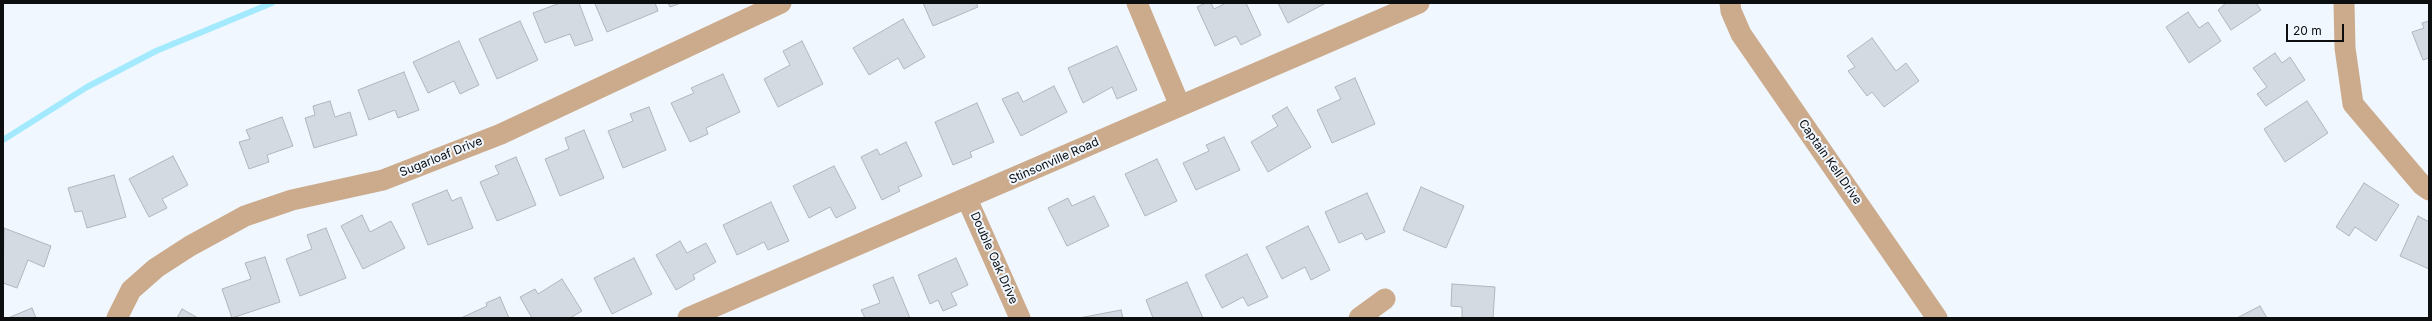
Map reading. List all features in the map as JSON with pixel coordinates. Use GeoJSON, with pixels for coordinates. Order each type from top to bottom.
{"type":"FeatureCollection","features":[{"type":"Feature","properties":{"kind":"street","name":"Sugarloaf Drive"},"geometry":{"type":"LineString","coordinates":[[117,318],[131,290],[156,268],[190,246],[245,216],[292,200],[383,180],[486,140],[781,3]]}},
{"type":"Feature","properties":{"kind":"street"},"geometry":{"type":"LineString","coordinates":[[1137,3],[1180,106]]}},
{"type":"Feature","properties":{"kind":"street","name":"Stinsonville Road"},"geometry":{"type":"LineString","coordinates":[[688,318],[1419,3]]}},
{"type":"Feature","properties":{"kind":"street","name":"Captain Kell Drive"},"geometry":{"type":"LineString","coordinates":[[1730,3],[1731,11],[1741,34],[1937,318]]}},
{"type":"Feature","properties":{"kind":"street"},"geometry":{"type":"LineString","coordinates":[[2344,3],[2345,48],[2353,104],[2422,185],[2429,190]]}},
{"type":"Feature","properties":{"kind":"street","name":"Double Oak Drive"},"geometry":{"type":"LineString","coordinates":[[967,199],[1020,318]]}},
{"type":"Feature","properties":{"kind":"street"},"geometry":{"type":"LineString","coordinates":[[1359,318],[1385,300]]}},
{"type":"Feature","properties":{"kind":"building"},"geometry":{"type":"Polygon","coordinates":[[[560,3],[579,3],[593,40],[575,46],[570,34],[545,43],[533,13],[560,3]]]}},
{"type":"Feature","properties":{"kind":"building"},"geometry":{"type":"Polygon","coordinates":[[[655,3],[658,11],[607,32],[595,4],[655,3]]]}},
{"type":"Feature","properties":{"kind":"building"},"geometry":{"type":"Polygon","coordinates":[[[668,3],[681,3],[670,7],[668,3]]]}},
{"type":"Feature","properties":{"kind":"building"},"geometry":{"type":"Polygon","coordinates":[[[923,3],[976,3],[978,7],[933,26],[923,3]]]}},
{"type":"Feature","properties":{"kind":"building"},"geometry":{"type":"Polygon","coordinates":[[[1206,3],[1211,3],[1214,9],[1226,3],[1246,3],[1261,35],[1241,45],[1236,36],[1215,46],[1197,7],[1206,3]]]}},
{"type":"Feature","properties":{"kind":"building"},"geometry":{"type":"Polygon","coordinates":[[[1278,3],[1326,3],[1288,23],[1278,3]]]}},
{"type":"Feature","properties":{"kind":"building"},"geometry":{"type":"Polygon","coordinates":[[[2226,3],[2256,3],[2261,10],[2231,30],[2218,10],[2226,3]]]}},
{"type":"Feature","properties":{"kind":"building"},"geometry":{"type":"Polygon","coordinates":[[[2188,12],[2199,28],[2208,22],[2221,41],[2189,63],[2166,27],[2188,12]]]}},
{"type":"Feature","properties":{"kind":"building"},"geometry":{"type":"Polygon","coordinates":[[[903,19],[925,57],[904,69],[898,58],[869,75],[853,48],[903,19]]]}},
{"type":"Feature","properties":{"kind":"building"},"geometry":{"type":"Polygon","coordinates":[[[520,21],[538,60],[497,79],[479,39],[520,21]]]}},
{"type":"Feature","properties":{"kind":"building"},"geometry":{"type":"Polygon","coordinates":[[[2429,21],[2429,58],[2423,60],[2412,32],[2424,28],[2422,23],[2429,21]]]}},
{"type":"Feature","properties":{"kind":"building"},"geometry":{"type":"Polygon","coordinates":[[[1872,38],[1896,71],[1906,63],[1919,81],[1884,107],[1872,92],[1867,96],[1848,71],[1855,67],[1847,56],[1872,38]]]}},
{"type":"Feature","properties":{"kind":"building"},"geometry":{"type":"Polygon","coordinates":[[[459,41],[479,85],[460,94],[454,81],[428,93],[413,62],[459,41]]]}},
{"type":"Feature","properties":{"kind":"building"},"geometry":{"type":"Polygon","coordinates":[[[802,41],[823,84],[778,107],[764,79],[790,65],[783,51],[802,41]]]}},
{"type":"Feature","properties":{"kind":"building"},"geometry":{"type":"Polygon","coordinates":[[[1117,46],[1137,90],[1117,99],[1112,87],[1083,103],[1068,68],[1117,46]]]}},
{"type":"Feature","properties":{"kind":"building"},"geometry":{"type":"Polygon","coordinates":[[[2275,53],[2282,63],[2290,57],[2305,80],[2266,106],[2257,94],[2267,87],[2253,68],[2275,53]]]}},
{"type":"Feature","properties":{"kind":"building"},"geometry":{"type":"Polygon","coordinates":[[[404,72],[419,110],[398,118],[395,110],[369,120],[358,90],[404,72]]]}},
{"type":"Feature","properties":{"kind":"building"},"geometry":{"type":"Polygon","coordinates":[[[723,74],[740,112],[706,128],[708,134],[690,142],[671,103],[694,93],[691,88],[723,74]]]}},
{"type":"Feature","properties":{"kind":"building"},"geometry":{"type":"Polygon","coordinates":[[[1355,78],[1375,124],[1332,143],[1317,110],[1341,99],[1335,87],[1355,78]]]}},
{"type":"Feature","properties":{"kind":"building"},"geometry":{"type":"Polygon","coordinates":[[[1054,86],[1067,112],[1021,136],[1002,99],[1018,92],[1023,102],[1054,86]]]}},
{"type":"Feature","properties":{"kind":"building"},"geometry":{"type":"Polygon","coordinates":[[[330,101],[335,117],[350,112],[357,135],[314,148],[305,118],[315,115],[313,106],[330,101]]]}},
{"type":"Feature","properties":{"kind":"building"},"geometry":{"type":"Polygon","coordinates":[[[2307,101],[2328,133],[2285,162],[2264,129],[2307,101]]]}},
{"type":"Feature","properties":{"kind":"building"},"geometry":{"type":"Polygon","coordinates":[[[977,103],[994,142],[970,152],[972,157],[953,165],[935,122],[977,103]]]}},
{"type":"Feature","properties":{"kind":"building"},"geometry":{"type":"Polygon","coordinates":[[[649,107],[666,150],[623,168],[608,131],[633,121],[630,114],[649,107]]]}},
{"type":"Feature","properties":{"kind":"building"},"geometry":{"type":"Polygon","coordinates":[[[1287,107],[1311,147],[1268,172],[1251,142],[1278,126],[1272,116],[1287,107]]]}},
{"type":"Feature","properties":{"kind":"building"},"geometry":{"type":"Polygon","coordinates":[[[282,117],[293,146],[267,155],[269,162],[249,169],[239,142],[250,139],[246,130],[282,117]]]}},
{"type":"Feature","properties":{"kind":"building"},"geometry":{"type":"Polygon","coordinates":[[[584,130],[604,178],[560,196],[545,159],[569,149],[565,138],[584,130]]]}},
{"type":"Feature","properties":{"kind":"building"},"geometry":{"type":"Polygon","coordinates":[[[1224,137],[1240,170],[1196,190],[1183,163],[1209,151],[1206,145],[1224,137]]]}},
{"type":"Feature","properties":{"kind":"building"},"geometry":{"type":"Polygon","coordinates":[[[906,142],[922,176],[898,187],[900,191],[882,200],[861,157],[877,149],[880,155],[906,142]]]}},
{"type":"Feature","properties":{"kind":"building"},"geometry":{"type":"Polygon","coordinates":[[[173,156],[188,185],[162,199],[167,208],[149,217],[129,179],[173,156]]]}},
{"type":"Feature","properties":{"kind":"building"},"geometry":{"type":"Polygon","coordinates":[[[516,157],[536,205],[497,221],[480,182],[499,174],[495,166],[516,157]]]}},
{"type":"Feature","properties":{"kind":"building"},"geometry":{"type":"Polygon","coordinates":[[[1157,159],[1177,201],[1145,216],[1125,174],[1157,159]]]}},
{"type":"Feature","properties":{"kind":"building"},"geometry":{"type":"Polygon","coordinates":[[[834,166],[856,208],[836,218],[830,207],[809,218],[793,186],[834,166]]]}},
{"type":"Feature","properties":{"kind":"building"},"geometry":{"type":"Polygon","coordinates":[[[114,175],[126,217],[87,228],[82,211],[75,212],[68,188],[114,175]]]}},
{"type":"Feature","properties":{"kind":"building"},"geometry":{"type":"Polygon","coordinates":[[[2364,183],[2399,205],[2376,241],[2355,227],[2349,236],[2336,227],[2364,183]]]}},
{"type":"Feature","properties":{"kind":"building"},"geometry":{"type":"Polygon","coordinates":[[[1421,187],[1464,206],[1446,248],[1403,230],[1421,187]]]}},
{"type":"Feature","properties":{"kind":"building"},"geometry":{"type":"Polygon","coordinates":[[[447,190],[452,201],[461,197],[473,228],[428,245],[412,204],[447,190]]]}},
{"type":"Feature","properties":{"kind":"building"},"geometry":{"type":"Polygon","coordinates":[[[1367,193],[1385,232],[1366,240],[1362,233],[1339,243],[1325,212],[1367,193]]]}},
{"type":"Feature","properties":{"kind":"building"},"geometry":{"type":"Polygon","coordinates":[[[1094,196],[1109,226],[1067,246],[1048,208],[1068,198],[1072,206],[1094,196]]]}},
{"type":"Feature","properties":{"kind":"building"},"geometry":{"type":"Polygon","coordinates":[[[771,202],[789,241],[768,250],[764,242],[737,255],[723,225],[771,202]]]}},
{"type":"Feature","properties":{"kind":"building"},"geometry":{"type":"Polygon","coordinates":[[[362,215],[370,232],[391,221],[405,248],[363,269],[341,226],[362,215]]]}},
{"type":"Feature","properties":{"kind":"building"},"geometry":{"type":"Polygon","coordinates":[[[2418,216],[2429,222],[2429,269],[2400,256],[2418,216]]]}},
{"type":"Feature","properties":{"kind":"building"},"geometry":{"type":"Polygon","coordinates":[[[1308,226],[1330,270],[1311,280],[1305,267],[1282,279],[1266,247],[1308,226]]]}},
{"type":"Feature","properties":{"kind":"building"},"geometry":{"type":"Polygon","coordinates":[[[4,228],[51,246],[44,267],[28,260],[17,288],[3,283],[4,228]]]}},
{"type":"Feature","properties":{"kind":"building"},"geometry":{"type":"Polygon","coordinates":[[[326,228],[346,278],[300,296],[286,259],[312,249],[307,235],[326,228]]]}},
{"type":"Feature","properties":{"kind":"building"},"geometry":{"type":"Polygon","coordinates":[[[680,241],[687,253],[706,243],[716,262],[693,275],[695,279],[676,290],[656,255],[680,241]]]}},
{"type":"Feature","properties":{"kind":"building"},"geometry":{"type":"Polygon","coordinates":[[[1247,254],[1268,297],[1248,306],[1243,297],[1222,308],[1205,275],[1247,254]]]}},
{"type":"Feature","properties":{"kind":"building"},"geometry":{"type":"Polygon","coordinates":[[[265,257],[280,302],[232,318],[222,289],[251,279],[245,263],[265,257]]]}},
{"type":"Feature","properties":{"kind":"building"},"geometry":{"type":"Polygon","coordinates":[[[634,258],[652,294],[612,314],[594,278],[634,258]]]}},
{"type":"Feature","properties":{"kind":"building"},"geometry":{"type":"Polygon","coordinates":[[[956,258],[968,285],[951,293],[957,305],[943,311],[938,300],[930,304],[918,275],[956,258]]]}},
{"type":"Feature","properties":{"kind":"building"},"geometry":{"type":"Polygon","coordinates":[[[893,277],[910,318],[865,318],[861,310],[880,303],[873,285],[893,277]]]}},
{"type":"Feature","properties":{"kind":"building"},"geometry":{"type":"Polygon","coordinates":[[[562,279],[582,311],[570,318],[532,318],[520,297],[535,289],[538,294],[562,279]]]}},
{"type":"Feature","properties":{"kind":"building"},"geometry":{"type":"Polygon","coordinates":[[[1187,282],[1203,318],[1153,318],[1146,300],[1187,282]]]}},
{"type":"Feature","properties":{"kind":"building"},"geometry":{"type":"Polygon","coordinates":[[[1452,284],[1495,287],[1493,318],[1462,318],[1462,307],[1451,306],[1452,284]]]}},
{"type":"Feature","properties":{"kind":"building"},"geometry":{"type":"Polygon","coordinates":[[[500,297],[509,318],[461,318],[487,306],[486,303],[500,297]]]}},
{"type":"Feature","properties":{"kind":"building"},"geometry":{"type":"Polygon","coordinates":[[[2260,306],[2267,318],[2237,318],[2260,306]]]}},
{"type":"Feature","properties":{"kind":"building"},"geometry":{"type":"Polygon","coordinates":[[[32,308],[36,318],[8,318],[32,308]]]}},
{"type":"Feature","properties":{"kind":"building"},"geometry":{"type":"Polygon","coordinates":[[[182,309],[198,318],[177,318],[182,309]]]}},
{"type":"Feature","properties":{"kind":"building"},"geometry":{"type":"Polygon","coordinates":[[[1121,310],[1123,318],[1079,318],[1121,310]]]}},
{"type":"Feature","properties":{"kind":"waterway"},"geometry":{"type":"LineString","coordinates":[[3,140],[87,87],[156,51],[272,3]]}}]}
